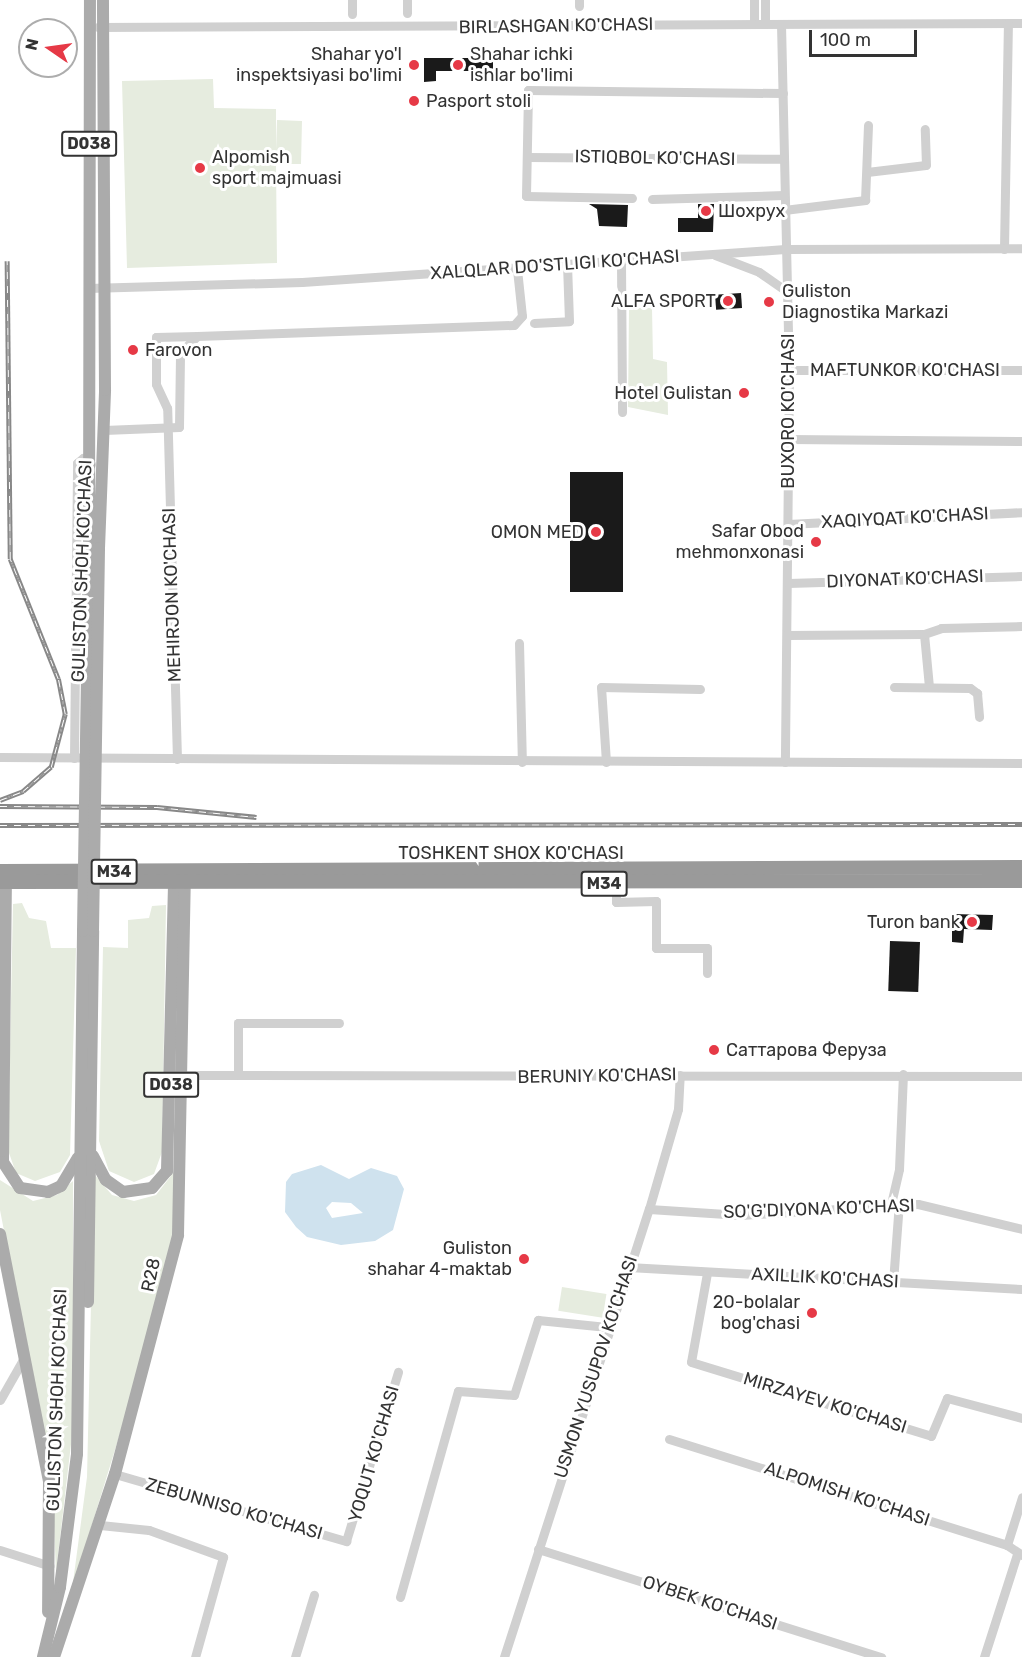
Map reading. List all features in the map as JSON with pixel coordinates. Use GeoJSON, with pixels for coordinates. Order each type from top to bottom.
{"type":"FeatureCollection","features":[{"type":"Feature","properties":{"kind":"highway","name":"TOSHKENT SHOX KO'CHASI"},"geometry":{"type":"LineString","coordinates":[[3,876],[180,884],[361,878],[1022,867]]}},
{"type":"Feature","properties":{"kind":"highway","name":"TOSHKENT SHOX KO'CHASI"},"geometry":{"type":"LineString","coordinates":[[3,876],[361,878],[616,884],[1022,881]]}},
{"type":"Feature","properties":{"kind":"main road","name":"GULISTON SHOH KO'CHASI"},"geometry":{"type":"LineString","coordinates":[[52,1657],[76,1536],[84,1455],[94,548],[88,288],[90,0]]}},
{"type":"Feature","properties":{"kind":"main road","name":"GULISTON SHOH KO'CHASI"},"geometry":{"type":"LineString","coordinates":[[94,548],[104,430],[103,0]]}},
{"type":"Feature","properties":{"kind":"main road","name":"GULISTON SHOH KO'CHASI"},"geometry":{"type":"LineString","coordinates":[[3,876],[6,1172],[20,1188],[48,1192],[71,1175],[86,1143]]}},
{"type":"Feature","properties":{"kind":"main road","name":"R28"},"geometry":{"type":"LineString","coordinates":[[52,1657],[100,1525],[178,1235],[177,1075],[180,884]]}},
{"type":"Feature","properties":{"kind":"main road","name":"GULISTON SHOH KO'CHASI"},"geometry":{"type":"LineString","coordinates":[[86,1143],[98,1169],[115,1188],[134,1194],[152,1188],[170,1159],[177,1075]]}},
{"type":"Feature","properties":{"kind":"main road","name":"GULISTON SHOH KO'CHASI"},"geometry":{"type":"LineString","coordinates":[[42,1657],[62,1577],[77,1454],[86,1143]]}},
{"type":"Feature","properties":{"kind":"main road","name":"D038"},"geometry":{"type":"LineString","coordinates":[[0,1234],[2,1257],[49,1481],[50,1566],[42,1657]]}},
{"type":"Feature","properties":{"kind":"street"},"geometry":{"type":"LineString","coordinates":[[352,0],[352,14]]}},
{"type":"Feature","properties":{"kind":"street"},"geometry":{"type":"LineString","coordinates":[[407,0],[407,13]]}},
{"type":"Feature","properties":{"kind":"street"},"geometry":{"type":"LineString","coordinates":[[754,0],[754,24]]}},
{"type":"Feature","properties":{"kind":"street"},"geometry":{"type":"LineString","coordinates":[[765,0],[765,24]]}},
{"type":"Feature","properties":{"kind":"street","name":"BIRLASHGAN KO'CHASI"},"geometry":{"type":"LineString","coordinates":[[90,27],[1022,23]]}},
{"type":"Feature","properties":{"kind":"street","name":"BUXORO KO'CHASI"},"geometry":{"type":"LineString","coordinates":[[781,24],[789,370],[784,762]]}},
{"type":"Feature","properties":{"kind":"street"},"geometry":{"type":"LineString","coordinates":[[1004,249],[1008,24]]}},
{"type":"Feature","properties":{"kind":"street"},"geometry":{"type":"LineString","coordinates":[[632,198],[526,196],[528,90],[783,93]]}},
{"type":"Feature","properties":{"kind":"street"},"geometry":{"type":"LineString","coordinates":[[784,210],[865,200],[868,124]]}},
{"type":"Feature","properties":{"kind":"street"},"geometry":{"type":"LineString","coordinates":[[867,172],[926,165],[925,129]]}},
{"type":"Feature","properties":{"kind":"street","name":"ISTIQBOL KO'CHASI"},"geometry":{"type":"LineString","coordinates":[[527,157],[783,159]]}},
{"type":"Feature","properties":{"kind":"street"},"geometry":{"type":"LineString","coordinates":[[652,199],[784,195]]}},
{"type":"Feature","properties":{"kind":"street","name":"XALQLAR DO'STLIGI KO'CHASI"},"geometry":{"type":"LineString","coordinates":[[88,288],[517,269],[707,253],[785,249],[1022,248]]}},
{"type":"Feature","properties":{"kind":"street"},"geometry":{"type":"LineString","coordinates":[[707,253],[759,272],[786,291]]}},
{"type":"Feature","properties":{"kind":"street"},"geometry":{"type":"LineString","coordinates":[[621,261],[622,412]]}},
{"type":"Feature","properties":{"kind":"street"},"geometry":{"type":"LineString","coordinates":[[534,323],[569,321],[567,265]]}},
{"type":"Feature","properties":{"kind":"street"},"geometry":{"type":"LineString","coordinates":[[104,430],[166,430],[179,427],[180,352],[197,336],[514,325],[522,316],[517,269]]}},
{"type":"Feature","properties":{"kind":"street","name":"MEHIRJON KO'CHASI"},"geometry":{"type":"LineString","coordinates":[[177,759],[166,408],[156,384],[156,337],[197,336]]}},
{"type":"Feature","properties":{"kind":"street","name":"MAFTUNKOR KO'CHASI"},"geometry":{"type":"LineString","coordinates":[[789,370],[1022,370]]}},
{"type":"Feature","properties":{"kind":"street"},"geometry":{"type":"LineString","coordinates":[[788,439],[1022,441]]}},
{"type":"Feature","properties":{"kind":"street"},"geometry":{"type":"LineString","coordinates":[[74,758],[77,463],[83,458],[91,464]]}},
{"type":"Feature","properties":{"kind":"street","name":"XAQIYQAT KO'CHASI"},"geometry":{"type":"LineString","coordinates":[[788,524],[1022,512]]}},
{"type":"Feature","properties":{"kind":"street","name":"DIYONAT KO'CHASI"},"geometry":{"type":"LineString","coordinates":[[788,583],[1022,576]]}},
{"type":"Feature","properties":{"kind":"street"},"geometry":{"type":"LineString","coordinates":[[787,635],[924,634],[941,628],[1022,626]]}},
{"type":"Feature","properties":{"kind":"street"},"geometry":{"type":"LineString","coordinates":[[924,634],[929,687]]}},
{"type":"Feature","properties":{"kind":"street"},"geometry":{"type":"LineString","coordinates":[[519,643],[522,762]]}},
{"type":"Feature","properties":{"kind":"street"},"geometry":{"type":"LineString","coordinates":[[606,762],[601,687],[700,689]]}},
{"type":"Feature","properties":{"kind":"street"},"geometry":{"type":"LineString","coordinates":[[894,687],[970,688],[977,693],[979,717]]}},
{"type":"Feature","properties":{"kind":"street"},"geometry":{"type":"LineString","coordinates":[[0,757],[1022,764]]}},
{"type":"Feature","properties":{"kind":"street"},"geometry":{"type":"LineString","coordinates":[[616,884],[616,902],[656,901],[656,948],[707,948],[707,974]]}},
{"type":"Feature","properties":{"kind":"street"},"geometry":{"type":"LineString","coordinates":[[238,1075],[238,1023],[339,1023]]}},
{"type":"Feature","properties":{"kind":"street"},"geometry":{"type":"LineString","coordinates":[[893,1282],[903,1074]]}},
{"type":"Feature","properties":{"kind":"street","name":"BERUNIY KO'CHASI"},"geometry":{"type":"LineString","coordinates":[[177,1075],[903,1074],[1022,1076]]}},
{"type":"Feature","properties":{"kind":"street","name":"USMON YUSUPOV KO'CHASI"},"geometry":{"type":"LineString","coordinates":[[504,1657],[608,1327],[649,1209],[678,1108],[680,1075]]}},
{"type":"Feature","properties":{"kind":"street","name":"SO'G'DIYONA KO'CHASI"},"geometry":{"type":"LineString","coordinates":[[649,1209],[741,1215],[895,1204],[1022,1229]]}},
{"type":"Feature","properties":{"kind":"street","name":"AXILLIK KO'CHASI"},"geometry":{"type":"LineString","coordinates":[[628,1267],[1022,1289]]}},
{"type":"Feature","properties":{"kind":"street","name":"MIRZAYEV KO'CHASI"},"geometry":{"type":"LineString","coordinates":[[707,1273],[691,1362],[931,1436],[947,1398],[1022,1418]]}},
{"type":"Feature","properties":{"kind":"street"},"geometry":{"type":"LineString","coordinates":[[400,1597],[455,1395],[462,1389],[514,1395],[538,1320],[608,1327]]}},
{"type":"Feature","properties":{"kind":"street"},"geometry":{"type":"LineString","coordinates":[[0,1400],[4,1380],[24,1358]]}},
{"type":"Feature","properties":{"kind":"street","name":"YOQUT KO'CHASI"},"geometry":{"type":"LineString","coordinates":[[351,1535],[398,1372]]}},
{"type":"Feature","properties":{"kind":"street","name":"ALPOMISH KO'CHASI"},"geometry":{"type":"LineString","coordinates":[[669,1439],[1007,1545],[1020,1555]]}},
{"type":"Feature","properties":{"kind":"street","name":"ZEBUNNISO KO'CHASI"},"geometry":{"type":"LineString","coordinates":[[115,1474],[344,1540],[351,1535]]}},
{"type":"Feature","properties":{"kind":"street"},"geometry":{"type":"LineString","coordinates":[[1007,1545],[1022,1497]]}},
{"type":"Feature","properties":{"kind":"street"},"geometry":{"type":"LineString","coordinates":[[100,1525],[149,1530],[223,1557],[195,1657]]}},
{"type":"Feature","properties":{"kind":"street","name":"OYBEK KO'CHASI"},"geometry":{"type":"LineString","coordinates":[[538,1549],[881,1657]]}},
{"type":"Feature","properties":{"kind":"street"},"geometry":{"type":"LineString","coordinates":[[0,1550],[50,1566]]}},
{"type":"Feature","properties":{"kind":"street"},"geometry":{"type":"LineString","coordinates":[[984,1657],[1020,1555]]}},
{"type":"Feature","properties":{"kind":"street"},"geometry":{"type":"LineString","coordinates":[[295,1657],[314,1594]]}},
{"type":"Feature","properties":{"kind":"shaded area","name":"Alpomish sport majmuasi"},"geometry":{"type":"Polygon","coordinates":[[[213,79],[214,108],[276,109],[276,150],[277,120],[302,121],[301,164],[276,164],[277,263],[127,268],[122,81],[213,79]]]}},
{"type":"Feature","properties":{"kind":"shaded area"},"geometry":{"type":"Polygon","coordinates":[[[629,308],[652,308],[653,359],[667,362],[668,415],[628,407],[629,308]]]}},
{"type":"Feature","properties":{"kind":"shaded area"},"geometry":{"type":"Polygon","coordinates":[[[22,903],[29,918],[46,921],[51,948],[76,948],[70,1155],[60,1172],[35,1181],[16,1173],[8,1150],[13,904],[22,903]]]}},
{"type":"Feature","properties":{"kind":"shaded area"},"geometry":{"type":"Polygon","coordinates":[[[166,905],[162,1152],[154,1174],[134,1182],[109,1171],[99,1141],[103,947],[128,948],[128,920],[149,918],[152,906],[166,905]]]}},
{"type":"Feature","properties":{"kind":"shaded area"},"geometry":{"type":"Polygon","coordinates":[[[174,1172],[174,1237],[152,1329],[72,1590],[87,1477],[94,1174],[112,1195],[134,1201],[156,1195],[174,1172]]]}},
{"type":"Feature","properties":{"kind":"shaded area"},"geometry":{"type":"Polygon","coordinates":[[[0,1180],[33,1201],[57,1195],[73,1181],[73,1427],[56,1572],[52,1479],[0,1210],[0,1180]]]}},
{"type":"Feature","properties":{"kind":"shaded area"},"geometry":{"type":"Polygon","coordinates":[[[562,1287],[606,1294],[603,1318],[558,1311],[562,1287]]]}},
{"type":"Feature","properties":{"kind":"water"},"geometry":{"type":"Polygon","coordinates":[[[321,1165],[349,1179],[371,1168],[397,1176],[404,1189],[393,1230],[375,1241],[341,1245],[307,1237],[285,1212],[286,1182],[292,1174],[321,1165]],[[332,1202],[326,1208],[332,1218],[363,1213],[351,1203],[332,1202]]]}},
{"type":"Feature","properties":{"kind":"building","name":"Shahar ichki ishlar bo'limi"},"geometry":{"type":"Polygon","coordinates":[[[424,58],[493,58],[493,71],[436,71],[436,81],[424,82],[424,58]]]}},
{"type":"Feature","properties":{"kind":"building"},"geometry":{"type":"Polygon","coordinates":[[[589,204],[628,205],[627,227],[599,226],[597,209],[589,204]]]}},
{"type":"Feature","properties":{"kind":"building","name":"Шохрух"},"geometry":{"type":"Polygon","coordinates":[[[698,204],[714,204],[713,232],[678,232],[678,218],[698,218],[698,204]]]}},
{"type":"Feature","properties":{"kind":"building","name":"ALFA SPORT"},"geometry":{"type":"Polygon","coordinates":[[[741,293],[742,308],[716,310],[715,295],[741,293]]]}},
{"type":"Feature","properties":{"kind":"building","name":"OMON MED"},"geometry":{"type":"Polygon","coordinates":[[[570,472],[623,472],[623,592],[570,592],[570,472]]]}},
{"type":"Feature","properties":{"kind":"building","name":"Turon bank"},"geometry":{"type":"Polygon","coordinates":[[[952,914],[993,915],[992,930],[964,929],[963,943],[952,942],[952,914]]]}},
{"type":"Feature","properties":{"kind":"building"},"geometry":{"type":"Polygon","coordinates":[[[890,941],[920,942],[918,992],[888,991],[890,941]]]}},
{"type":"Feature","properties":{"kind":"railway"},"geometry":{"type":"LineString","coordinates":[[0,800],[23,791],[51,767],[65,714],[58,679],[10,559],[7,261]]}},
{"type":"Feature","properties":{"kind":"railway"},"geometry":{"type":"LineString","coordinates":[[0,806],[157,807],[257,817]]}},
{"type":"Feature","properties":{"kind":"railway"},"geometry":{"type":"LineString","coordinates":[[0,825],[1022,824]]}},
{"type":"Feature","properties":{"kind":"place","name":"Shahar yo'l inspektsiyasi bo'limi"},"geometry":{"type":"Point","coordinates":[414,65]}},
{"type":"Feature","properties":{"kind":"place","name":"Shahar ichki ishlar bo'limi"},"geometry":{"type":"Point","coordinates":[458,65]}},
{"type":"Feature","properties":{"kind":"place","name":"Pasport stoli"},"geometry":{"type":"Point","coordinates":[414,101]}},
{"type":"Feature","properties":{"kind":"place","name":"Alpomish sport majmuasi"},"geometry":{"type":"Point","coordinates":[200,168]}},
{"type":"Feature","properties":{"kind":"place","name":"Шохрух"},"geometry":{"type":"Point","coordinates":[706,211]}},
{"type":"Feature","properties":{"kind":"place","name":"ALFA SPORT"},"geometry":{"type":"Point","coordinates":[728,301]}},
{"type":"Feature","properties":{"kind":"place","name":"Guliston Diagnostika Markazi"},"geometry":{"type":"Point","coordinates":[769,302]}},
{"type":"Feature","properties":{"kind":"place","name":"Farovon"},"geometry":{"type":"Point","coordinates":[133,350]}},
{"type":"Feature","properties":{"kind":"place","name":"Hotel Gulistan"},"geometry":{"type":"Point","coordinates":[744,393]}},
{"type":"Feature","properties":{"kind":"place","name":"OMON MED"},"geometry":{"type":"Point","coordinates":[596,532]}},
{"type":"Feature","properties":{"kind":"place","name":"Safar Obod mehmonxonasi"},"geometry":{"type":"Point","coordinates":[816,542]}},
{"type":"Feature","properties":{"kind":"place","name":"Turon bank"},"geometry":{"type":"Point","coordinates":[972,922]}},
{"type":"Feature","properties":{"kind":"place","name":"Саттарова Феруза"},"geometry":{"type":"Point","coordinates":[714,1050]}},
{"type":"Feature","properties":{"kind":"place","name":"Guliston shahar 4-maktab"},"geometry":{"type":"Point","coordinates":[524,1259]}},
{"type":"Feature","properties":{"kind":"place","name":"20-bolalar bog'chasi"},"geometry":{"type":"Point","coordinates":[812,1313]}}]}
